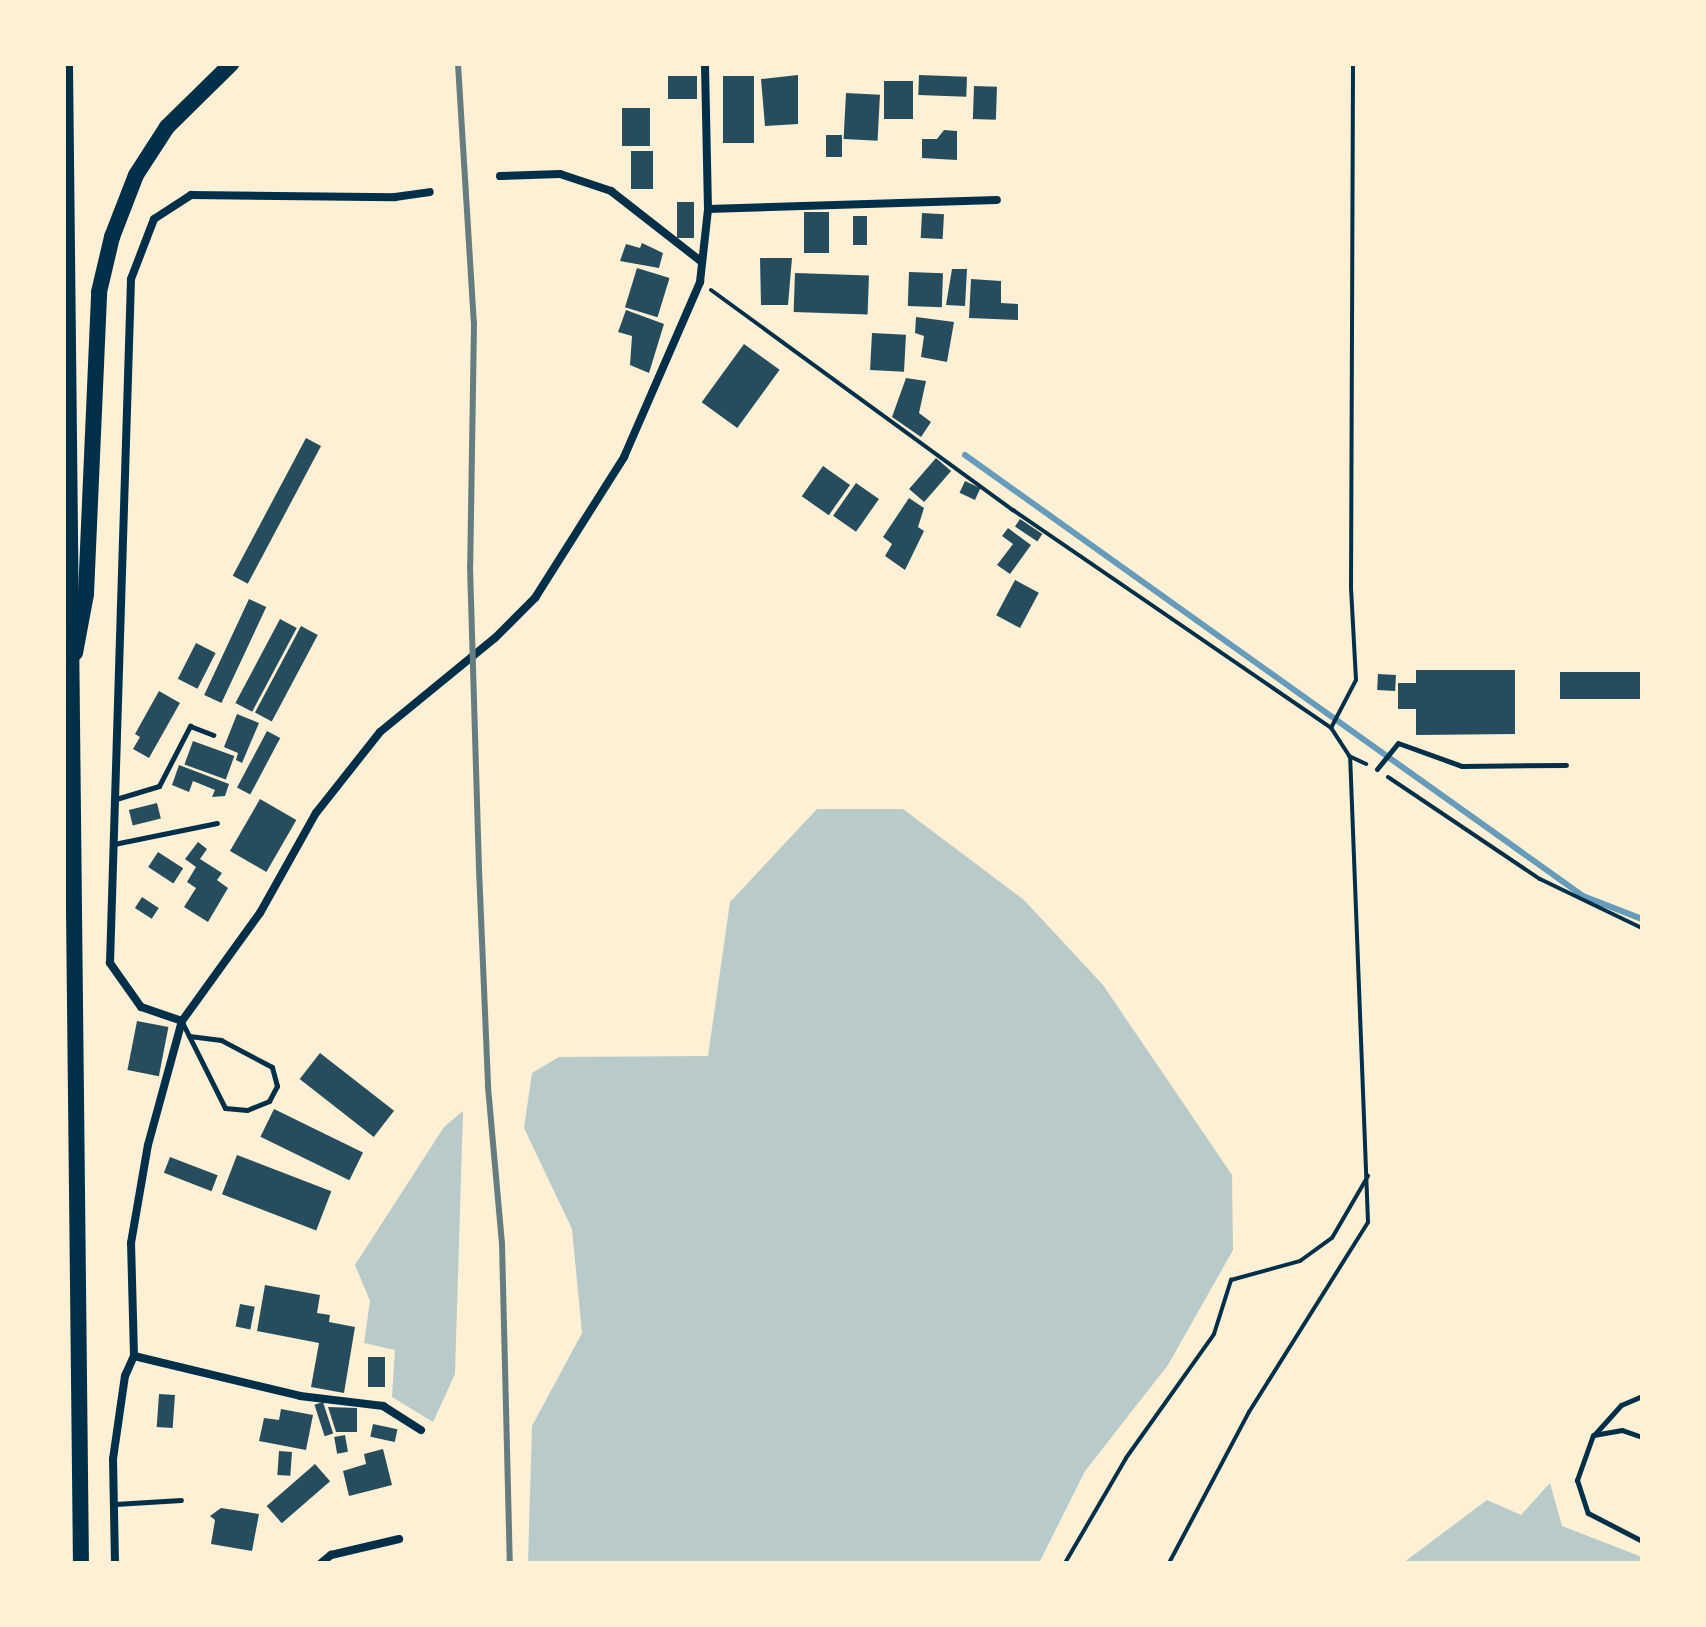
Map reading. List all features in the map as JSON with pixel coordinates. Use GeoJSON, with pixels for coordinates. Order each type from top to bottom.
{"type":"FeatureCollection","features":[{"type":"Feature","properties":{"kind":"highway"},"geometry":{"type":"LineString","coordinates":[[65,64],[68,690],[81,1563]]}},
{"type":"Feature","properties":{"kind":"highway"},"geometry":{"type":"LineString","coordinates":[[68,690],[86,594],[99,292],[112,237],[136,175],[167,127],[231,64]]}},
{"type":"Feature","properties":{"kind":"street"},"geometry":{"type":"LineString","coordinates":[[115,1563],[113,1459],[125,1376],[134,1356],[131,1243],[148,1145],[182,1021],[260,913],[316,813],[380,732],[495,638],[535,598],[624,457],[700,282],[708,209],[705,64]]}},
{"type":"Feature","properties":{"kind":"street"},"geometry":{"type":"LineString","coordinates":[[500,176],[560,174],[611,191],[702,262]]}},
{"type":"Feature","properties":{"kind":"street"},"geometry":{"type":"LineString","coordinates":[[182,1021],[141,1007],[110,963],[128,294],[154,219],[191,195],[395,197],[430,192]]}},
{"type":"Feature","properties":{"kind":"street"},"geometry":{"type":"LineString","coordinates":[[708,209],[997,200]]}},
{"type":"Feature","properties":{"kind":"street"},"geometry":{"type":"LineString","coordinates":[[134,1356],[300,1396],[383,1406],[421,1430]]}},
{"type":"Feature","properties":{"kind":"street"},"geometry":{"type":"LineString","coordinates":[[321,1563],[331,1555],[399,1539]]}},
{"type":"Feature","properties":{"kind":"lane"},"geometry":{"type":"LineString","coordinates":[[116,799],[159,786],[190,726],[213,735]]}},
{"type":"Feature","properties":{"kind":"lane"},"geometry":{"type":"LineString","coordinates":[[1377,769],[1398,743],[1462,766],[1566,765]]}},
{"type":"Feature","properties":{"kind":"lane"},"geometry":{"type":"LineString","coordinates":[[114,844],[217,823]]}},
{"type":"Feature","properties":{"kind":"lane"},"geometry":{"type":"LineString","coordinates":[[182,1021],[189,1036],[225,1108],[247,1110],[269,1101],[277,1086],[272,1067],[221,1040],[189,1036]]}},
{"type":"Feature","properties":{"kind":"lane"},"geometry":{"type":"LineString","coordinates":[[1642,1396],[1621,1405],[1593,1435],[1577,1480],[1588,1513],[1642,1541]]}},
{"type":"Feature","properties":{"kind":"lane"},"geometry":{"type":"LineString","coordinates":[[1593,1435],[1622,1430],[1642,1437]]}},
{"type":"Feature","properties":{"kind":"lane"},"geometry":{"type":"LineString","coordinates":[[114,1504],[181,1500]]}},
{"type":"Feature","properties":{"kind":"path"},"geometry":{"type":"LineString","coordinates":[[1331,727],[1356,680],[1351,589],[1353,64]]}},
{"type":"Feature","properties":{"kind":"path"},"geometry":{"type":"LineString","coordinates":[[700,282],[1013,510],[1331,727],[1350,757],[1369,1174],[1368,1222],[1249,1412],[1169,1563]]}},
{"type":"Feature","properties":{"kind":"path"},"geometry":{"type":"LineString","coordinates":[[1350,757],[1377,769],[1540,879],[1642,928]]}},
{"type":"Feature","properties":{"kind":"path"},"geometry":{"type":"LineString","coordinates":[[1065,1563],[1126,1458],[1214,1334],[1231,1280],[1300,1261],[1332,1238],[1369,1174]]}},
{"type":"Feature","properties":{"kind":"shaded area"},"geometry":{"type":"Polygon","coordinates":[[[817,809],[903,809],[1024,900],[1103,985],[1232,1175],[1233,1250],[1168,1365],[1085,1471],[1039,1563],[528,1563],[532,1426],[582,1333],[572,1229],[524,1128],[532,1073],[559,1057],[708,1056],[730,902],[817,809]]]}},
{"type":"Feature","properties":{"kind":"shaded area"},"geometry":{"type":"Polygon","coordinates":[[[463,1111],[455,1374],[433,1422],[392,1397],[395,1350],[364,1343],[370,1301],[355,1265],[444,1127],[463,1111]]]}},
{"type":"Feature","properties":{"kind":"shaded area"},"geometry":{"type":"Polygon","coordinates":[[[1550,1483],[1562,1526],[1642,1557],[1642,1563],[1403,1563],[1487,1500],[1521,1515],[1550,1483]]]}},
{"type":"Feature","properties":{"kind":"building"},"geometry":{"type":"Polygon","coordinates":[[[798,75],[798,124],[765,126],[761,79],[798,75]]]}},
{"type":"Feature","properties":{"kind":"building"},"geometry":{"type":"Polygon","coordinates":[[[919,75],[967,77],[966,97],[918,95],[919,75]]]}},
{"type":"Feature","properties":{"kind":"building"},"geometry":{"type":"Polygon","coordinates":[[[668,76],[697,76],[697,99],[668,99],[668,76]]]}},
{"type":"Feature","properties":{"kind":"building"},"geometry":{"type":"Polygon","coordinates":[[[723,76],[754,76],[754,143],[723,143],[723,76]]]}},
{"type":"Feature","properties":{"kind":"building"},"geometry":{"type":"Polygon","coordinates":[[[884,81],[913,81],[913,119],[884,119],[884,81]]]}},
{"type":"Feature","properties":{"kind":"building"},"geometry":{"type":"Polygon","coordinates":[[[974,86],[997,87],[996,120],[973,119],[974,86]]]}},
{"type":"Feature","properties":{"kind":"building"},"geometry":{"type":"Polygon","coordinates":[[[846,93],[880,95],[878,141],[844,139],[846,93]]]}},
{"type":"Feature","properties":{"kind":"building"},"geometry":{"type":"Polygon","coordinates":[[[622,108],[650,108],[650,146],[622,146],[622,108]]]}},
{"type":"Feature","properties":{"kind":"building"},"geometry":{"type":"Polygon","coordinates":[[[944,130],[957,131],[957,160],[922,158],[922,139],[937,139],[944,130]]]}},
{"type":"Feature","properties":{"kind":"building"},"geometry":{"type":"Polygon","coordinates":[[[826,135],[842,135],[842,157],[826,157],[826,135]]]}},
{"type":"Feature","properties":{"kind":"building"},"geometry":{"type":"Polygon","coordinates":[[[631,151],[653,151],[653,189],[631,189],[631,151]]]}},
{"type":"Feature","properties":{"kind":"building"},"geometry":{"type":"Polygon","coordinates":[[[677,202],[694,202],[694,238],[677,238],[677,202]]]}},
{"type":"Feature","properties":{"kind":"building"},"geometry":{"type":"Polygon","coordinates":[[[804,212],[829,212],[829,253],[804,253],[804,212]]]}},
{"type":"Feature","properties":{"kind":"building"},"geometry":{"type":"Polygon","coordinates":[[[922,213],[944,214],[943,239],[921,238],[922,213]]]}},
{"type":"Feature","properties":{"kind":"building"},"geometry":{"type":"Polygon","coordinates":[[[853,216],[867,216],[867,245],[853,245],[853,216]]]}},
{"type":"Feature","properties":{"kind":"building"},"geometry":{"type":"Polygon","coordinates":[[[642,243],[663,253],[659,268],[620,261],[626,244],[640,248],[642,243]]]}},
{"type":"Feature","properties":{"kind":"building"},"geometry":{"type":"Polygon","coordinates":[[[760,258],[792,258],[788,305],[761,305],[760,258]]]}},
{"type":"Feature","properties":{"kind":"building"},"geometry":{"type":"Polygon","coordinates":[[[637,268],[670,278],[658,317],[625,307],[637,268]]]}},
{"type":"Feature","properties":{"kind":"building"},"geometry":{"type":"Polygon","coordinates":[[[952,269],[967,269],[965,306],[946,305],[952,269]]]}},
{"type":"Feature","properties":{"kind":"building"},"geometry":{"type":"Polygon","coordinates":[[[909,272],[943,273],[942,307],[908,306],[909,272]]]}},
{"type":"Feature","properties":{"kind":"building"},"geometry":{"type":"Polygon","coordinates":[[[795,273],[869,276],[868,315],[794,312],[795,273]]]}},
{"type":"Feature","properties":{"kind":"building"},"geometry":{"type":"Polygon","coordinates":[[[971,279],[1001,281],[1001,303],[1018,304],[1018,320],[969,318],[971,279]]]}},
{"type":"Feature","properties":{"kind":"building"},"geometry":{"type":"Polygon","coordinates":[[[626,310],[664,324],[649,373],[630,365],[632,336],[618,332],[626,310]]]}},
{"type":"Feature","properties":{"kind":"building"},"geometry":{"type":"Polygon","coordinates":[[[916,317],[954,322],[947,362],[921,357],[924,336],[915,333],[916,317]]]}},
{"type":"Feature","properties":{"kind":"building"},"geometry":{"type":"Polygon","coordinates":[[[872,333],[906,335],[904,372],[870,370],[872,333]]]}},
{"type":"Feature","properties":{"kind":"building"},"geometry":{"type":"Polygon","coordinates":[[[744,344],[780,370],[737,428],[702,402],[744,344]]]}},
{"type":"Feature","properties":{"kind":"building"},"geometry":{"type":"Polygon","coordinates":[[[906,378],[926,381],[919,413],[931,422],[921,437],[892,417],[906,378]]]}},
{"type":"Feature","properties":{"kind":"building"},"geometry":{"type":"Polygon","coordinates":[[[306,438],[321,446],[248,584],[233,576],[306,438]]]}},
{"type":"Feature","properties":{"kind":"building"},"geometry":{"type":"Polygon","coordinates":[[[936,458],[951,471],[924,502],[909,489],[936,458]]]}},
{"type":"Feature","properties":{"kind":"building"},"geometry":{"type":"Polygon","coordinates":[[[823,466],[850,485],[829,515],[802,496],[823,466]]]}},
{"type":"Feature","properties":{"kind":"building"},"geometry":{"type":"Polygon","coordinates":[[[965,481],[980,488],[975,500],[960,493],[965,481]]]}},
{"type":"Feature","properties":{"kind":"building"},"geometry":{"type":"Polygon","coordinates":[[[856,483],[879,499],[856,532],[833,516],[856,483]]]}},
{"type":"Feature","properties":{"kind":"building"},"geometry":{"type":"Polygon","coordinates":[[[909,498],[924,508],[918,527],[924,531],[905,570],[885,556],[892,544],[883,537],[909,498]]]}},
{"type":"Feature","properties":{"kind":"building"},"geometry":{"type":"Polygon","coordinates":[[[1020,519],[1042,534],[1037,542],[1015,526],[1020,519]]]}},
{"type":"Feature","properties":{"kind":"building"},"geometry":{"type":"Polygon","coordinates":[[[1008,528],[1031,545],[1010,574],[997,565],[1013,544],[1002,536],[1008,528]]]}},
{"type":"Feature","properties":{"kind":"building"},"geometry":{"type":"Polygon","coordinates":[[[1015,580],[1039,593],[1020,628],[996,615],[1015,580]]]}},
{"type":"Feature","properties":{"kind":"building"},"geometry":{"type":"Polygon","coordinates":[[[249,599],[266,607],[221,703],[204,695],[249,599]]]}},
{"type":"Feature","properties":{"kind":"building"},"geometry":{"type":"Polygon","coordinates":[[[280,619],[297,628],[252,712],[235,703],[280,619]]]}},
{"type":"Feature","properties":{"kind":"building"},"geometry":{"type":"Polygon","coordinates":[[[301,626],[318,635],[272,721],[255,713],[301,626]]]}},
{"type":"Feature","properties":{"kind":"building"},"geometry":{"type":"Polygon","coordinates":[[[196,643],[216,653],[197,689],[178,679],[196,643]]]}},
{"type":"Feature","properties":{"kind":"building"},"geometry":{"type":"Polygon","coordinates":[[[1416,670],[1515,670],[1515,734],[1416,735],[1416,709],[1398,709],[1398,683],[1416,683],[1416,670]]]}},
{"type":"Feature","properties":{"kind":"building"},"geometry":{"type":"Polygon","coordinates":[[[1560,672],[1642,672],[1642,699],[1560,699],[1560,672]]]}},
{"type":"Feature","properties":{"kind":"building"},"geometry":{"type":"Polygon","coordinates":[[[1378,674],[1396,675],[1395,691],[1377,690],[1378,674]]]}},
{"type":"Feature","properties":{"kind":"building"},"geometry":{"type":"Polygon","coordinates":[[[159,691],[180,703],[149,758],[133,749],[140,737],[135,734],[159,691]]]}},
{"type":"Feature","properties":{"kind":"building"},"geometry":{"type":"Polygon","coordinates":[[[237,714],[259,723],[242,763],[236,760],[238,753],[224,747],[237,714]]]}},
{"type":"Feature","properties":{"kind":"building"},"geometry":{"type":"Polygon","coordinates":[[[267,731],[280,738],[250,795],[237,788],[267,731]]]}},
{"type":"Feature","properties":{"kind":"building"},"geometry":{"type":"Polygon","coordinates":[[[193,741],[234,756],[226,780],[184,764],[193,741]]]}},
{"type":"Feature","properties":{"kind":"building"},"geometry":{"type":"Polygon","coordinates":[[[179,765],[229,784],[225,796],[212,797],[215,790],[193,781],[189,792],[172,785],[179,765]]]}},
{"type":"Feature","properties":{"kind":"building"},"geometry":{"type":"Polygon","coordinates":[[[260,799],[296,820],[266,872],[230,851],[260,799]]]}},
{"type":"Feature","properties":{"kind":"building"},"geometry":{"type":"Polygon","coordinates":[[[157,803],[161,819],[133,826],[129,810],[157,803]]]}},
{"type":"Feature","properties":{"kind":"building"},"geometry":{"type":"Polygon","coordinates":[[[198,842],[207,849],[200,859],[222,873],[217,880],[228,888],[208,922],[184,907],[196,888],[187,882],[196,867],[185,859],[198,842]]]}},
{"type":"Feature","properties":{"kind":"building"},"geometry":{"type":"Polygon","coordinates":[[[158,852],[183,868],[173,883],[148,867],[158,852]]]}},
{"type":"Feature","properties":{"kind":"building"},"geometry":{"type":"Polygon","coordinates":[[[142,897],[159,908],[152,919],[135,908],[142,897]]]}},
{"type":"Feature","properties":{"kind":"building"},"geometry":{"type":"Polygon","coordinates":[[[137,1021],[168,1027],[159,1076],[127,1070],[137,1021]]]}},
{"type":"Feature","properties":{"kind":"building"},"geometry":{"type":"Polygon","coordinates":[[[320,1053],[394,1111],[374,1137],[300,1079],[320,1053]]]}},
{"type":"Feature","properties":{"kind":"building"},"geometry":{"type":"Polygon","coordinates":[[[274,1109],[363,1152],[349,1180],[260,1137],[274,1109]]]}},
{"type":"Feature","properties":{"kind":"building"},"geometry":{"type":"Polygon","coordinates":[[[237,1155],[331,1191],[316,1230],[222,1194],[237,1155]]]}},
{"type":"Feature","properties":{"kind":"building"},"geometry":{"type":"Polygon","coordinates":[[[170,1157],[218,1175],[212,1191],[164,1173],[170,1157]]]}},
{"type":"Feature","properties":{"kind":"building"},"geometry":{"type":"Polygon","coordinates":[[[265,1285],[320,1295],[317,1313],[330,1315],[329,1322],[355,1327],[344,1393],[311,1387],[319,1343],[257,1331],[265,1285]]]}},
{"type":"Feature","properties":{"kind":"building"},"geometry":{"type":"Polygon","coordinates":[[[240,1304],[255,1307],[250,1329],[236,1327],[240,1304]]]}},
{"type":"Feature","properties":{"kind":"building"},"geometry":{"type":"Polygon","coordinates":[[[368,1357],[385,1357],[385,1387],[368,1387],[368,1357]]]}},
{"type":"Feature","properties":{"kind":"building"},"geometry":{"type":"Polygon","coordinates":[[[159,1394],[175,1395],[173,1428],[157,1427],[159,1394]]]}},
{"type":"Feature","properties":{"kind":"building"},"geometry":{"type":"Polygon","coordinates":[[[323,1402],[333,1433],[325,1436],[314,1405],[323,1402]]]}},
{"type":"Feature","properties":{"kind":"building"},"geometry":{"type":"Polygon","coordinates":[[[328,1407],[357,1408],[357,1432],[336,1432],[328,1407]]]}},
{"type":"Feature","properties":{"kind":"building"},"geometry":{"type":"Polygon","coordinates":[[[281,1409],[313,1415],[306,1450],[259,1441],[264,1418],[279,1420],[281,1409]]]}},
{"type":"Feature","properties":{"kind":"building"},"geometry":{"type":"Polygon","coordinates":[[[373,1424],[397,1429],[395,1442],[370,1437],[373,1424]]]}},
{"type":"Feature","properties":{"kind":"building"},"geometry":{"type":"Polygon","coordinates":[[[345,1435],[348,1452],[337,1454],[334,1437],[345,1435]]]}},
{"type":"Feature","properties":{"kind":"building"},"geometry":{"type":"Polygon","coordinates":[[[383,1449],[392,1485],[349,1496],[343,1471],[366,1464],[364,1454],[383,1449]]]}},
{"type":"Feature","properties":{"kind":"building"},"geometry":{"type":"Polygon","coordinates":[[[279,1451],[292,1452],[290,1476],[277,1475],[279,1451]]]}},
{"type":"Feature","properties":{"kind":"building"},"geometry":{"type":"Polygon","coordinates":[[[315,1464],[330,1481],[282,1523],[267,1506],[315,1464]]]}},
{"type":"Feature","properties":{"kind":"building"},"geometry":{"type":"Polygon","coordinates":[[[221,1508],[259,1514],[252,1551],[211,1544],[215,1520],[210,1516],[221,1508]]]}},
{"type":"Feature","properties":{"kind":"waterway"},"geometry":{"type":"LineString","coordinates":[[965,455],[1583,896],[1642,919]]}},
{"type":"Feature","properties":{"kind":"railway"},"geometry":{"type":"LineString","coordinates":[[458,64],[474,323],[470,566],[488,1087],[502,1244],[510,1563]]}}]}
